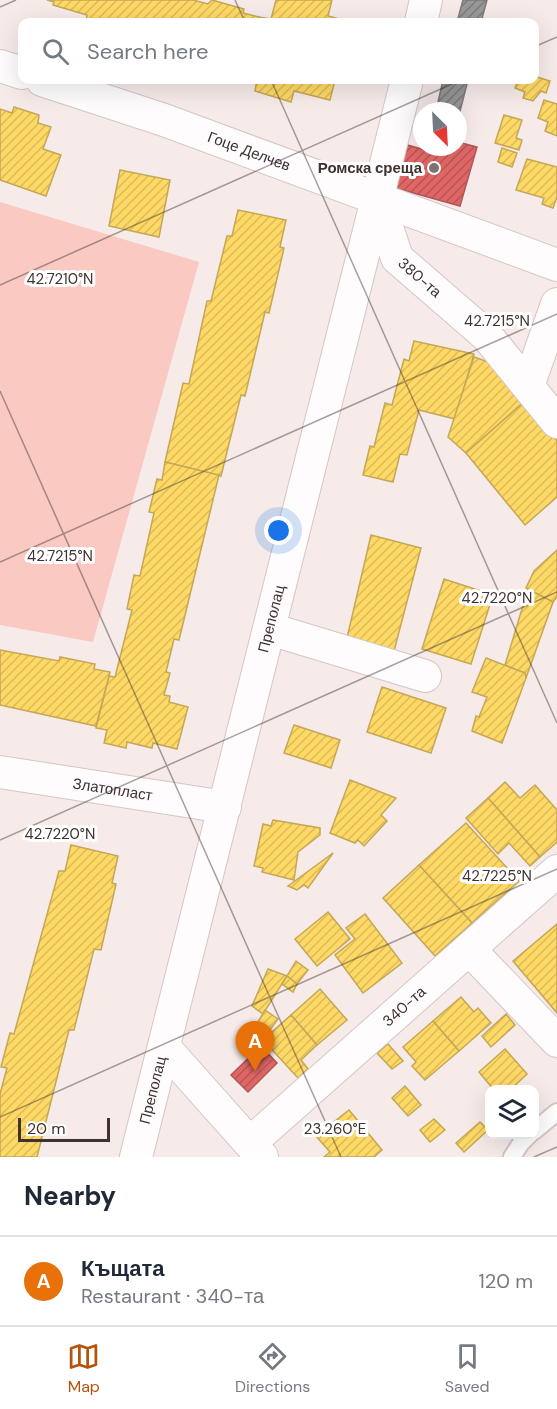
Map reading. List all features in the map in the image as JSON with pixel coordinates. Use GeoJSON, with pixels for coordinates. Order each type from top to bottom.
{"type":"FeatureCollection","features":[{"type":"Feature","properties":{"kind":"street"},"geometry":{"type":"LineString","coordinates":[[422,18],[426,0]]}},
{"type":"Feature","properties":{"kind":"street"},"geometry":{"type":"LineString","coordinates":[[0,66],[18,72]]}},
{"type":"Feature","properties":{"kind":"street","name":"Гоце Делчев"},"geometry":{"type":"LineString","coordinates":[[54,84],[164,120],[557,266]]}},
{"type":"Feature","properties":{"kind":"street","name":"Преполац"},"geometry":{"type":"LineString","coordinates":[[136,1157],[406,84]]}},
{"type":"Feature","properties":{"kind":"street","name":"380-та"},"geometry":{"type":"LineString","coordinates":[[378,199],[397,258],[487,336],[557,422]]}},
{"type":"Feature","properties":{"kind":"street"},"geometry":{"type":"LineString","coordinates":[[528,387],[557,304]]}},
{"type":"Feature","properties":{"kind":"street"},"geometry":{"type":"LineString","coordinates":[[270,629],[425,676]]}},
{"type":"Feature","properties":{"kind":"street","name":"Златопласт"},"geometry":{"type":"LineString","coordinates":[[0,772],[225,807]]}},
{"type":"Feature","properties":{"kind":"street","name":"340-та"},"geometry":{"type":"LineString","coordinates":[[256,1150],[557,871]]}},
{"type":"Feature","properties":{"kind":"street"},"geometry":{"type":"LineString","coordinates":[[470,951],[557,1041]]}},
{"type":"Feature","properties":{"kind":"street"},"geometry":{"type":"LineString","coordinates":[[164,1047],[256,1150]]}},
{"type":"Feature","properties":{"kind":"lane"},"geometry":{"type":"LineString","coordinates":[[539,1127],[557,1112]]}},
{"type":"Feature","properties":{"kind":"lane"},"geometry":{"type":"LineString","coordinates":[[512,1157],[525,1139]]}},
{"type":"Feature","properties":{"kind":"shaded area"},"geometry":{"type":"Polygon","coordinates":[[[0,202],[199,262],[93,642],[0,625],[0,202]]]}},
{"type":"Feature","properties":{"kind":"building: Homes"},"geometry":{"type":"Polygon","coordinates":[[[47,0],[193,0],[208,4],[212,0],[244,9],[243,13],[259,17],[87,18],[87,15],[53,5],[54,2],[47,0]]]}},
{"type":"Feature","properties":{"kind":"building: Homes"},"geometry":{"type":"Polygon","coordinates":[[[276,0],[332,0],[328,16],[336,18],[271,18],[276,0]]]}},
{"type":"Feature","properties":{"kind":"building: Homes"},"geometry":{"type":"Polygon","coordinates":[[[539,78],[550,81],[546,93],[541,91],[533,101],[523,98],[525,92],[515,88],[516,84],[539,84],[539,78]]]}},
{"type":"Feature","properties":{"kind":"building: Homes"},"geometry":{"type":"Polygon","coordinates":[[[256,84],[334,84],[330,100],[294,91],[291,102],[255,91],[256,84]]]}},
{"type":"Feature","properties":{"kind":"building: Homes"},"geometry":{"type":"Polygon","coordinates":[[[544,100],[557,104],[557,136],[545,131],[548,122],[538,118],[544,100]]]}},
{"type":"Feature","properties":{"kind":"building: Homes"},"geometry":{"type":"Polygon","coordinates":[[[14,107],[39,115],[38,123],[51,127],[43,149],[61,155],[46,196],[0,180],[0,109],[12,113],[14,107]]]}},
{"type":"Feature","properties":{"kind":"building: Homes"},"geometry":{"type":"Polygon","coordinates":[[[504,115],[522,120],[516,138],[522,140],[519,150],[495,143],[504,115]]]}},
{"type":"Feature","properties":{"kind":"building: Homes"},"geometry":{"type":"Polygon","coordinates":[[[502,148],[517,153],[512,167],[498,162],[502,148]]]}},
{"type":"Feature","properties":{"kind":"building: Homes"},"geometry":{"type":"Polygon","coordinates":[[[527,159],[557,167],[557,197],[553,208],[542,204],[544,198],[516,190],[527,159]]]}},
{"type":"Feature","properties":{"kind":"building: Homes"},"geometry":{"type":"Polygon","coordinates":[[[120,170],[170,180],[159,237],[109,226],[120,170]]]}},
{"type":"Feature","properties":{"kind":"building: Homes"},"geometry":{"type":"Polygon","coordinates":[[[238,210],[286,220],[280,247],[284,248],[269,313],[265,312],[245,396],[241,395],[221,476],[165,462],[183,383],[189,384],[207,301],[211,301],[227,236],[232,236],[238,210]]]}},
{"type":"Feature","properties":{"kind":"building: Homes"},"geometry":{"type":"Polygon","coordinates":[[[414,341],[474,354],[455,419],[419,410],[407,455],[400,454],[393,482],[363,475],[370,446],[374,447],[385,403],[392,405],[404,359],[409,361],[414,341]]]}},
{"type":"Feature","properties":{"kind":"building: Homes"},"geometry":{"type":"Polygon","coordinates":[[[474,357],[503,367],[525,401],[466,453],[448,437],[474,357]]]}},
{"type":"Feature","properties":{"kind":"building: Homes"},"geometry":{"type":"Polygon","coordinates":[[[525,401],[557,441],[557,497],[525,525],[466,453],[525,401]]]}},
{"type":"Feature","properties":{"kind":"building: Homes"},"geometry":{"type":"Polygon","coordinates":[[[165,462],[219,475],[179,640],[174,639],[166,672],[170,673],[164,695],[170,696],[169,702],[188,707],[177,749],[153,743],[152,748],[127,742],[126,748],[104,743],[107,730],[96,728],[109,676],[115,677],[132,610],[127,609],[134,575],[140,576],[154,513],[149,512],[157,479],[162,480],[165,462]]]}},
{"type":"Feature","properties":{"kind":"building: Homes"},"geometry":{"type":"Polygon","coordinates":[[[371,535],[421,548],[394,651],[347,638],[371,535]]]}},
{"type":"Feature","properties":{"kind":"building: Homes"},"geometry":{"type":"Polygon","coordinates":[[[557,550],[557,597],[553,602],[526,588],[534,571],[557,550]]]}},
{"type":"Feature","properties":{"kind":"building: Homes"},"geometry":{"type":"Polygon","coordinates":[[[444,579],[493,595],[471,664],[422,649],[444,579]]]}},
{"type":"Feature","properties":{"kind":"building: Homes"},"geometry":{"type":"Polygon","coordinates":[[[528,589],[553,602],[526,678],[525,673],[505,665],[528,589]]]}},
{"type":"Feature","properties":{"kind":"building: Homes"},"geometry":{"type":"Polygon","coordinates":[[[0,650],[59,661],[60,657],[95,664],[94,669],[110,672],[96,726],[0,705],[0,650]]]}},
{"type":"Feature","properties":{"kind":"building: Homes"},"geometry":{"type":"Polygon","coordinates":[[[486,658],[525,673],[526,678],[502,743],[472,731],[476,716],[479,717],[487,697],[472,692],[486,658]]]}},
{"type":"Feature","properties":{"kind":"building: Homes"},"geometry":{"type":"Polygon","coordinates":[[[382,687],[446,708],[431,753],[367,732],[382,687]]]}},
{"type":"Feature","properties":{"kind":"building: Homes"},"geometry":{"type":"Polygon","coordinates":[[[294,725],[340,740],[331,768],[284,753],[294,725]]]}},
{"type":"Feature","properties":{"kind":"building: Homes"},"geometry":{"type":"Polygon","coordinates":[[[350,780],[396,798],[381,815],[387,821],[364,846],[358,840],[355,843],[330,833],[350,780]]]}},
{"type":"Feature","properties":{"kind":"building: Homes"},"geometry":{"type":"Polygon","coordinates":[[[505,782],[520,798],[535,785],[557,810],[557,842],[540,857],[488,798],[505,782]]]}},
{"type":"Feature","properties":{"kind":"building: Homes"},"geometry":{"type":"Polygon","coordinates":[[[488,798],[540,857],[530,866],[509,843],[498,854],[466,818],[488,798]]]}},
{"type":"Feature","properties":{"kind":"building: Homes"},"geometry":{"type":"Polygon","coordinates":[[[273,820],[320,828],[320,835],[298,852],[294,880],[262,872],[263,868],[254,866],[263,824],[271,826],[273,820]]]}},
{"type":"Feature","properties":{"kind":"building: Homes"},"geometry":{"type":"Polygon","coordinates":[[[466,823],[519,881],[472,923],[419,865],[466,823]]]}},
{"type":"Feature","properties":{"kind":"building: Homes"},"geometry":{"type":"Polygon","coordinates":[[[71,845],[118,856],[112,883],[116,884],[101,950],[94,949],[74,1030],[69,1030],[37,1157],[0,1157],[0,1094],[7,1068],[1,1067],[10,1033],[14,1034],[59,871],[65,871],[71,845]]]}},
{"type":"Feature","properties":{"kind":"building: Homes"},"geometry":{"type":"Polygon","coordinates":[[[333,853],[308,888],[304,885],[297,890],[288,886],[333,853]]]}},
{"type":"Feature","properties":{"kind":"building: Homes"},"geometry":{"type":"Polygon","coordinates":[[[419,865],[472,923],[435,956],[383,898],[419,865]]]}},
{"type":"Feature","properties":{"kind":"building: Homes"},"geometry":{"type":"Polygon","coordinates":[[[328,912],[350,939],[317,966],[295,939],[328,912]]]}},
{"type":"Feature","properties":{"kind":"building: Homes"},"geometry":{"type":"Polygon","coordinates":[[[365,914],[402,963],[363,993],[335,955],[355,939],[346,928],[365,914]]]}},
{"type":"Feature","properties":{"kind":"building: Homes"},"geometry":{"type":"Polygon","coordinates":[[[557,924],[557,1013],[513,961],[557,924]]]}},
{"type":"Feature","properties":{"kind":"building: Homes"},"geometry":{"type":"Polygon","coordinates":[[[296,961],[308,970],[297,984],[287,976],[296,961]]]}},
{"type":"Feature","properties":{"kind":"building: Homes"},"geometry":{"type":"Polygon","coordinates":[[[268,969],[287,976],[263,1014],[252,1006],[268,969]]]}},
{"type":"Feature","properties":{"kind":"building: Homes"},"geometry":{"type":"Polygon","coordinates":[[[287,976],[297,984],[293,992],[282,984],[287,976]]]}},
{"type":"Feature","properties":{"kind":"building: Homes"},"geometry":{"type":"Polygon","coordinates":[[[320,989],[347,1020],[317,1045],[291,1015],[320,989]]]}},
{"type":"Feature","properties":{"kind":"building: Homes"},"geometry":{"type":"Polygon","coordinates":[[[461,997],[474,1012],[478,1008],[491,1023],[459,1051],[433,1021],[461,997]]]}},
{"type":"Feature","properties":{"kind":"building: Homes"},"geometry":{"type":"Polygon","coordinates":[[[265,1010],[278,1019],[264,1038],[253,1030],[265,1010]]]}},
{"type":"Feature","properties":{"kind":"building: Homes"},"geometry":{"type":"Polygon","coordinates":[[[506,1014],[515,1025],[491,1047],[482,1036],[506,1014]]]}},
{"type":"Feature","properties":{"kind":"building: Homes"},"geometry":{"type":"Polygon","coordinates":[[[291,1015],[317,1045],[301,1060],[308,1069],[298,1078],[263,1040],[291,1015]]]}},
{"type":"Feature","properties":{"kind":"building: Homes"},"geometry":{"type":"Polygon","coordinates":[[[433,1021],[459,1051],[425,1080],[412,1066],[416,1062],[403,1047],[433,1021]]]}},
{"type":"Feature","properties":{"kind":"building: Homes"},"geometry":{"type":"Polygon","coordinates":[[[388,1044],[403,1061],[392,1069],[377,1053],[388,1044]]]}},
{"type":"Feature","properties":{"kind":"building: Homes"},"geometry":{"type":"Polygon","coordinates":[[[505,1049],[527,1074],[515,1085],[490,1085],[479,1072],[505,1049]]]}},
{"type":"Feature","properties":{"kind":"building: Homes"},"geometry":{"type":"Polygon","coordinates":[[[405,1086],[421,1105],[408,1116],[392,1098],[405,1086]]]}},
{"type":"Feature","properties":{"kind":"building: Homes"},"geometry":{"type":"Polygon","coordinates":[[[349,1110],[382,1150],[374,1157],[324,1157],[330,1152],[316,1136],[349,1110]]]}},
{"type":"Feature","properties":{"kind":"building: Homes"},"geometry":{"type":"Polygon","coordinates":[[[434,1119],[445,1130],[430,1142],[420,1130],[434,1119]]]}},
{"type":"Feature","properties":{"kind":"building: Homes"},"geometry":{"type":"Polygon","coordinates":[[[480,1122],[485,1127],[485,1133],[464,1152],[456,1143],[480,1122]]]}},
{"type":"Feature","properties":{"kind":"building: Shops","name":"Ромска среща"},"geometry":{"type":"Polygon","coordinates":[[[404,144],[413,147],[413,156],[467,156],[467,144],[477,147],[460,206],[392,187],[404,144]]]}},
{"type":"Feature","properties":{"kind":"building: Shops"},"geometry":{"type":"Polygon","coordinates":[[[261,1046],[277,1063],[248,1092],[231,1075],[261,1046]]]}},
{"type":"Feature","properties":{"kind":"building: Industry"},"geometry":{"type":"Polygon","coordinates":[[[463,0],[487,0],[482,18],[458,18],[463,0]]]}},
{"type":"Feature","properties":{"kind":"building: Industry"},"geometry":{"type":"Polygon","coordinates":[[[442,84],[467,84],[462,102],[438,102],[442,84]]]}},
{"type":"Feature","properties":{"kind":"place","name":"Ромска среща"},"geometry":{"type":"Point","coordinates":[434,168]}},
{"type":"Feature","properties":{"kind":"place","name":"Къщата"},"geometry":{"type":"Point","coordinates":[255,1071]}}]}
